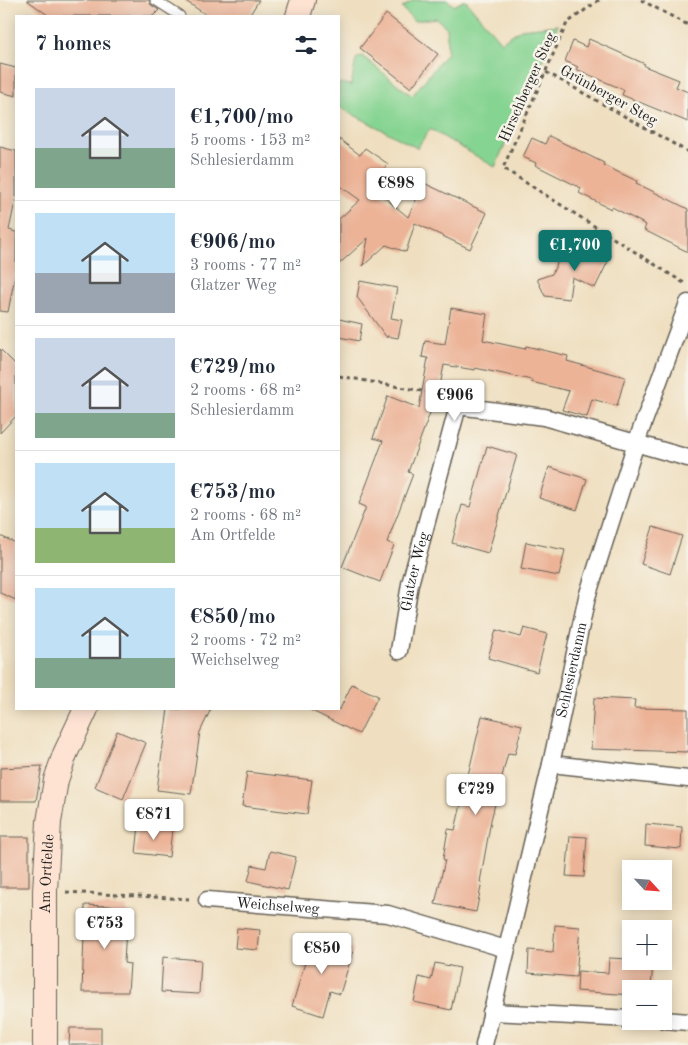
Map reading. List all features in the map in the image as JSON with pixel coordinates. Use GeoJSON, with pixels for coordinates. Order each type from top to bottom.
{"type":"FeatureCollection","features":[{"type":"Feature","properties":{"kind":"main road"},"geometry":{"type":"LineString","coordinates":[[298,15],[304,0]]}},
{"type":"Feature","properties":{"kind":"main road","name":"Am Ortfelde"},"geometry":{"type":"LineString","coordinates":[[45,1045],[46,891],[49,822],[56,780],[75,731],[86,710]]}},
{"type":"Feature","properties":{"kind":"street","name":"Schlesierdamm"},"geometry":{"type":"LineString","coordinates":[[484,1045],[551,764],[587,596],[636,443],[688,303]]}},
{"type":"Feature","properties":{"kind":"street"},"geometry":{"type":"LineString","coordinates":[[458,406],[544,416],[688,458]]}},
{"type":"Feature","properties":{"kind":"street","name":"Glatzer Weg"},"geometry":{"type":"LineString","coordinates":[[399,651],[410,584],[458,406]]}},
{"type":"Feature","properties":{"kind":"street"},"geometry":{"type":"LineString","coordinates":[[551,764],[688,779]]}},
{"type":"Feature","properties":{"kind":"street","name":"Weichselweg"},"geometry":{"type":"LineString","coordinates":[[207,900],[388,914],[506,950]]}},
{"type":"Feature","properties":{"kind":"street"},"geometry":{"type":"LineString","coordinates":[[492,1012],[622,1018]]}},
{"type":"Feature","properties":{"kind":"street"},"geometry":{"type":"LineString","coordinates":[[672,1021],[688,1022]]}},
{"type":"Feature","properties":{"kind":"lane"},"geometry":{"type":"LineString","coordinates":[[155,0],[178,15]]}},
{"type":"Feature","properties":{"kind":"path","name":"Hirschberger Steg"},"geometry":{"type":"LineString","coordinates":[[600,0],[567,23],[503,168],[688,286]]}},
{"type":"Feature","properties":{"kind":"path"},"geometry":{"type":"LineString","coordinates":[[641,0],[688,25]]}},
{"type":"Feature","properties":{"kind":"path","name":"Grünberger Steg"},"geometry":{"type":"LineString","coordinates":[[546,72],[688,152]]}},
{"type":"Feature","properties":{"kind":"path"},"geometry":{"type":"LineString","coordinates":[[340,376],[446,395],[458,406]]}},
{"type":"Feature","properties":{"kind":"path"},"geometry":{"type":"LineString","coordinates":[[46,891],[207,900]]}},
{"type":"Feature","properties":{"kind":"green space"},"geometry":{"type":"Polygon","coordinates":[[[414,0],[448,0],[454,6],[465,0],[501,42],[521,29],[558,25],[495,167],[430,129],[417,148],[340,108],[340,83],[351,85],[356,59],[362,56],[412,96],[447,53],[447,28],[436,18],[414,21],[402,8],[414,0]]]}},
{"type":"Feature","properties":{"kind":"building"},"geometry":{"type":"Polygon","coordinates":[[[27,0],[149,0],[151,5],[159,10],[154,15],[48,15],[27,0]]]}},
{"type":"Feature","properties":{"kind":"building"},"geometry":{"type":"Polygon","coordinates":[[[184,0],[259,0],[250,15],[206,15],[184,0]]]}},
{"type":"Feature","properties":{"kind":"building"},"geometry":{"type":"Polygon","coordinates":[[[386,14],[438,54],[411,88],[360,48],[386,14]]]}},
{"type":"Feature","properties":{"kind":"building"},"geometry":{"type":"Polygon","coordinates":[[[589,39],[645,64],[644,66],[679,80],[676,87],[688,92],[688,122],[622,95],[624,90],[576,69],[578,67],[565,61],[573,41],[586,47],[589,39]]]}},
{"type":"Feature","properties":{"kind":"building"},"geometry":{"type":"Polygon","coordinates":[[[0,64],[15,68],[15,96],[0,92],[0,64]]]}},
{"type":"Feature","properties":{"kind":"building"},"geometry":{"type":"Polygon","coordinates":[[[549,136],[604,163],[603,165],[688,209],[688,252],[644,230],[646,225],[612,207],[611,209],[579,193],[581,188],[523,157],[532,138],[545,144],[549,136]]]}},
{"type":"Feature","properties":{"kind":"building"},"geometry":{"type":"Polygon","coordinates":[[[340,140],[360,155],[365,148],[388,164],[380,173],[389,180],[378,192],[408,217],[424,183],[487,213],[470,249],[415,223],[406,252],[386,245],[363,266],[368,238],[340,263],[340,218],[360,200],[340,186],[340,140]]]}},
{"type":"Feature","properties":{"kind":"building"},"geometry":{"type":"Polygon","coordinates":[[[0,147],[15,151],[15,202],[9,230],[15,232],[15,276],[8,312],[0,311],[0,147]]]}},
{"type":"Feature","properties":{"kind":"building"},"geometry":{"type":"Polygon","coordinates":[[[581,241],[611,255],[595,288],[572,277],[569,299],[545,296],[537,279],[552,274],[560,257],[571,263],[581,241]]]}},
{"type":"Feature","properties":{"kind":"building"},"geometry":{"type":"Polygon","coordinates":[[[360,281],[397,288],[391,318],[402,320],[398,338],[387,336],[387,338],[357,297],[360,281]]]}},
{"type":"Feature","properties":{"kind":"building"},"geometry":{"type":"Polygon","coordinates":[[[451,308],[487,314],[483,340],[525,349],[526,346],[568,356],[567,361],[625,377],[617,406],[592,399],[587,417],[562,410],[569,391],[531,382],[532,380],[475,368],[475,370],[444,365],[440,386],[408,472],[413,474],[387,542],[394,545],[380,582],[342,567],[366,507],[359,504],[383,441],[373,438],[388,396],[419,408],[428,358],[422,357],[425,341],[445,344],[451,308]]]}},
{"type":"Feature","properties":{"kind":"building"},"geometry":{"type":"Polygon","coordinates":[[[340,319],[362,324],[359,341],[340,337],[340,319]]]}},
{"type":"Feature","properties":{"kind":"building"},"geometry":{"type":"Polygon","coordinates":[[[0,349],[15,364],[15,417],[0,433],[0,349]]]}},
{"type":"Feature","properties":{"kind":"building"},"geometry":{"type":"Polygon","coordinates":[[[487,446],[517,455],[488,553],[452,543],[462,505],[470,507],[487,446]]]}},
{"type":"Feature","properties":{"kind":"building"},"geometry":{"type":"Polygon","coordinates":[[[549,467],[587,479],[577,510],[539,498],[549,467]]]}},
{"type":"Feature","properties":{"kind":"building"},"geometry":{"type":"Polygon","coordinates":[[[653,527],[682,536],[670,574],[641,564],[653,527]]]}},
{"type":"Feature","properties":{"kind":"building"},"geometry":{"type":"Polygon","coordinates":[[[0,536],[15,543],[15,600],[0,593],[0,536]]]}},
{"type":"Feature","properties":{"kind":"building"},"geometry":{"type":"Polygon","coordinates":[[[526,542],[565,550],[559,576],[521,569],[526,542]]]}},
{"type":"Feature","properties":{"kind":"building"},"geometry":{"type":"Polygon","coordinates":[[[524,628],[547,634],[537,672],[488,658],[496,630],[521,637],[524,628]]]}},
{"type":"Feature","properties":{"kind":"building"},"geometry":{"type":"Polygon","coordinates":[[[352,684],[378,696],[359,734],[310,710],[340,709],[352,684]]]}},
{"type":"Feature","properties":{"kind":"building"},"geometry":{"type":"Polygon","coordinates":[[[594,698],[635,700],[634,708],[688,709],[688,752],[591,749],[594,698]]]}},
{"type":"Feature","properties":{"kind":"building"},"geometry":{"type":"Polygon","coordinates":[[[168,710],[211,710],[200,732],[191,794],[157,790],[168,710]]]}},
{"type":"Feature","properties":{"kind":"building"},"geometry":{"type":"Polygon","coordinates":[[[482,716],[522,725],[515,754],[508,753],[491,820],[476,912],[435,904],[445,860],[443,859],[448,829],[455,830],[482,716]]]}},
{"type":"Feature","properties":{"kind":"building"},"geometry":{"type":"Polygon","coordinates":[[[117,731],[146,743],[123,799],[95,787],[117,731]]]}},
{"type":"Feature","properties":{"kind":"building"},"geometry":{"type":"Polygon","coordinates":[[[42,766],[36,801],[0,801],[0,768],[42,766]]]}},
{"type":"Feature","properties":{"kind":"building"},"geometry":{"type":"Polygon","coordinates":[[[247,772],[312,780],[307,814],[242,806],[247,772]]]}},
{"type":"Feature","properties":{"kind":"building"},"geometry":{"type":"Polygon","coordinates":[[[646,824],[682,827],[681,849],[645,846],[646,824]]]}},
{"type":"Feature","properties":{"kind":"building"},"geometry":{"type":"Polygon","coordinates":[[[139,825],[172,829],[169,857],[136,853],[139,825]]]}},
{"type":"Feature","properties":{"kind":"building"},"geometry":{"type":"Polygon","coordinates":[[[570,836],[587,837],[584,877],[566,876],[570,836]]]}},
{"type":"Feature","properties":{"kind":"building"},"geometry":{"type":"Polygon","coordinates":[[[0,837],[29,837],[29,887],[0,887],[0,837]]]}},
{"type":"Feature","properties":{"kind":"building"},"geometry":{"type":"Polygon","coordinates":[[[270,851],[296,857],[288,890],[248,881],[252,865],[266,868],[270,851]]]}},
{"type":"Feature","properties":{"kind":"building"},"geometry":{"type":"Polygon","coordinates":[[[85,905],[127,907],[124,963],[130,964],[128,992],[82,992],[85,905]]]}},
{"type":"Feature","properties":{"kind":"building"},"geometry":{"type":"Polygon","coordinates":[[[555,925],[580,927],[576,977],[528,973],[529,950],[553,952],[555,925]]]}},
{"type":"Feature","properties":{"kind":"building"},"geometry":{"type":"Polygon","coordinates":[[[237,928],[260,930],[258,950],[235,948],[237,928]]]}},
{"type":"Feature","properties":{"kind":"building"},"geometry":{"type":"Polygon","coordinates":[[[313,936],[354,948],[340,994],[330,991],[323,1016],[292,1006],[313,936]]]}},
{"type":"Feature","properties":{"kind":"building"},"geometry":{"type":"Polygon","coordinates":[[[163,957],[201,960],[199,994],[161,992],[163,957]]]}},
{"type":"Feature","properties":{"kind":"building"},"geometry":{"type":"Polygon","coordinates":[[[609,958],[622,959],[622,970],[652,970],[652,980],[622,980],[622,994],[577,991],[578,971],[608,973],[609,958]]]}},
{"type":"Feature","properties":{"kind":"building"},"geometry":{"type":"Polygon","coordinates":[[[435,963],[460,968],[451,1010],[414,1002],[419,977],[431,980],[435,963]]]}},
{"type":"Feature","properties":{"kind":"building"},"geometry":{"type":"Polygon","coordinates":[[[70,1028],[101,1028],[101,1045],[69,1045],[70,1028]]]}}]}
